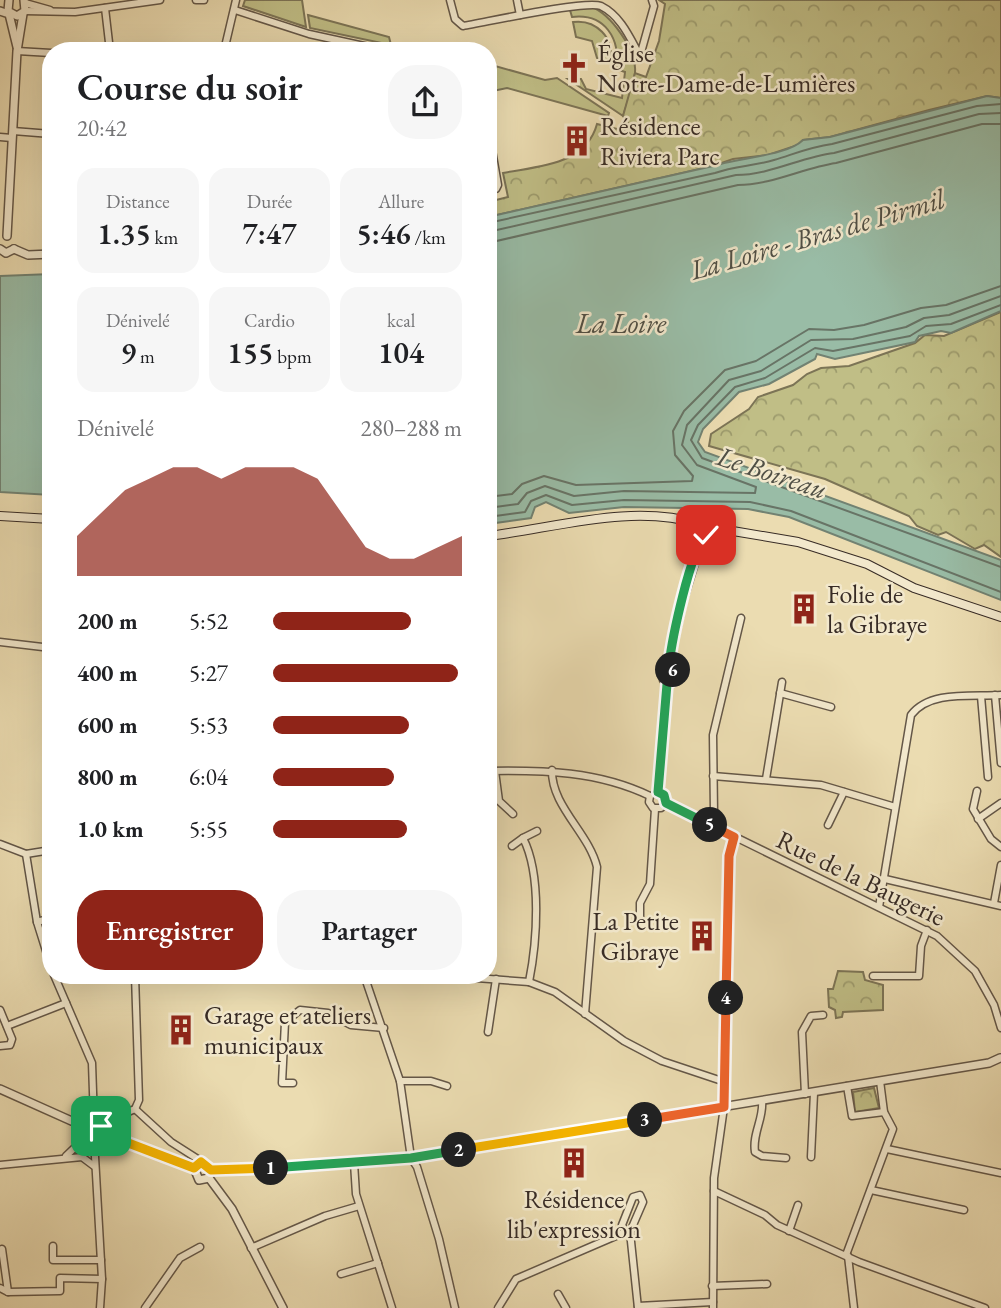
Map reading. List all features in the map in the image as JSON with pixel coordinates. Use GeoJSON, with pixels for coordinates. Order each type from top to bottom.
{"type":"FeatureCollection","features":[{"type":"Feature","properties":{"kind":"main road"},"geometry":{"type":"LineString","coordinates":[[0,516],[42,518]]}},
{"type":"Feature","properties":{"kind":"main road"},"geometry":{"type":"LineString","coordinates":[[497,535],[616,518],[672,518],[699,524],[710,519],[715,528]]}},
{"type":"Feature","properties":{"kind":"main road"},"geometry":{"type":"LineString","coordinates":[[699,524],[704,534],[711,534],[715,528]]}},
{"type":"Feature","properties":{"kind":"main road"},"geometry":{"type":"LineString","coordinates":[[715,528],[798,542],[867,564],[914,588],[1001,617]]}},
{"type":"Feature","properties":{"kind":"street"},"geometry":{"type":"LineString","coordinates":[[3,0],[9,0],[6,6],[18,51]]}},
{"type":"Feature","properties":{"kind":"street"},"geometry":{"type":"LineString","coordinates":[[24,5],[51,10],[105,8],[160,0]]}},
{"type":"Feature","properties":{"kind":"street"},"geometry":{"type":"LineString","coordinates":[[196,0],[204,0]]}},
{"type":"Feature","properties":{"kind":"street"},"geometry":{"type":"LineString","coordinates":[[226,42],[236,0]]}},
{"type":"Feature","properties":{"kind":"street"},"geometry":{"type":"LineString","coordinates":[[450,0],[458,23],[463,26],[596,2],[624,26],[640,57],[654,6],[652,0]]}},
{"type":"Feature","properties":{"kind":"street"},"geometry":{"type":"LineString","coordinates":[[517,0],[520,15]]}},
{"type":"Feature","properties":{"kind":"street"},"geometry":{"type":"LineString","coordinates":[[0,11],[17,16],[24,5]]}},
{"type":"Feature","properties":{"kind":"street"},"geometry":{"type":"LineString","coordinates":[[0,249],[8,253],[14,249],[15,242],[4,238],[24,5]]}},
{"type":"Feature","properties":{"kind":"street"},"geometry":{"type":"LineString","coordinates":[[105,8],[109,42]]}},
{"type":"Feature","properties":{"kind":"street"},"geometry":{"type":"LineString","coordinates":[[235,10],[309,34],[346,42]]}},
{"type":"Feature","properties":{"kind":"street"},"geometry":{"type":"LineString","coordinates":[[18,51],[42,52]]}},
{"type":"Feature","properties":{"kind":"street"},"geometry":{"type":"LineString","coordinates":[[0,137],[42,134]]}},
{"type":"Feature","properties":{"kind":"street"},"geometry":{"type":"LineString","coordinates":[[14,249],[28,255],[42,254]]}},
{"type":"Feature","properties":{"kind":"street"},"geometry":{"type":"LineString","coordinates":[[658,792],[667,684],[672,681],[673,671],[669,665],[692,567],[704,534]]}},
{"type":"Feature","properties":{"kind":"street"},"geometry":{"type":"LineString","coordinates":[[710,825],[714,813],[713,735],[741,618]]}},
{"type":"Feature","properties":{"kind":"street"},"geometry":{"type":"LineString","coordinates":[[0,642],[42,647]]}},
{"type":"Feature","properties":{"kind":"street"},"geometry":{"type":"LineString","coordinates":[[766,779],[782,682]]}},
{"type":"Feature","properties":{"kind":"street"},"geometry":{"type":"LineString","coordinates":[[780,693],[831,707]]}},
{"type":"Feature","properties":{"kind":"street"},"geometry":{"type":"LineString","coordinates":[[879,907],[907,726],[914,711],[934,699],[998,695],[1001,763]]}},
{"type":"Feature","properties":{"kind":"street"},"geometry":{"type":"LineString","coordinates":[[981,696],[988,777]]}},
{"type":"Feature","properties":{"kind":"street"},"geometry":{"type":"LineString","coordinates":[[497,771],[552,770],[606,779],[650,796],[658,792]]}},
{"type":"Feature","properties":{"kind":"street"},"geometry":{"type":"LineString","coordinates":[[552,770],[553,786],[589,846],[597,867],[585,1014]]}},
{"type":"Feature","properties":{"kind":"street"},"geometry":{"type":"LineString","coordinates":[[713,776],[821,785],[895,807]]}},
{"type":"Feature","properties":{"kind":"street"},"geometry":{"type":"LineString","coordinates":[[977,791],[973,809],[991,839],[1001,847]]}},
{"type":"Feature","properties":{"kind":"street"},"geometry":{"type":"LineString","coordinates":[[497,792],[499,801],[513,814]]}},
{"type":"Feature","properties":{"kind":"street"},"geometry":{"type":"LineString","coordinates":[[650,796],[649,804],[655,809],[662,808],[666,803],[664,795],[658,792]]}},
{"type":"Feature","properties":{"kind":"street"},"geometry":{"type":"LineString","coordinates":[[828,825],[844,792]]}},
{"type":"Feature","properties":{"kind":"street","name":"Rue de la Baugerie"},"geometry":{"type":"LineString","coordinates":[[666,803],[927,930],[948,943],[975,971],[994,1005],[1001,1028]]}},
{"type":"Feature","properties":{"kind":"street"},"geometry":{"type":"LineString","coordinates":[[978,819],[1001,803]]}},
{"type":"Feature","properties":{"kind":"street"},"geometry":{"type":"LineString","coordinates":[[640,926],[640,903],[650,884],[655,809]]}},
{"type":"Feature","properties":{"kind":"street"},"geometry":{"type":"LineString","coordinates":[[512,846],[537,831]]}},
{"type":"Feature","properties":{"kind":"street"},"geometry":{"type":"LineString","coordinates":[[498,1308],[516,1279],[628,1232],[643,1202],[640,1195],[633,1197],[622,1225],[628,1232],[638,1307],[713,1305],[714,1191],[725,1082],[729,856],[734,837]]}},
{"type":"Feature","properties":{"kind":"street"},"geometry":{"type":"LineString","coordinates":[[523,838],[532,856],[535,875],[529,982]]}},
{"type":"Feature","properties":{"kind":"street"},"geometry":{"type":"LineString","coordinates":[[0,844],[26,854],[42,851]]}},
{"type":"Feature","properties":{"kind":"street"},"geometry":{"type":"LineString","coordinates":[[26,854],[42,938]]}},
{"type":"Feature","properties":{"kind":"street"},"geometry":{"type":"LineString","coordinates":[[885,879],[997,904],[1001,865]]}},
{"type":"Feature","properties":{"kind":"street"},"geometry":{"type":"LineString","coordinates":[[37,922],[42,921]]}},
{"type":"Feature","properties":{"kind":"street"},"geometry":{"type":"LineString","coordinates":[[873,976],[919,976],[920,946],[927,930]]}},
{"type":"Feature","properties":{"kind":"street"},"geometry":{"type":"LineString","coordinates":[[497,979],[529,982],[555,992],[624,1041],[662,1061],[725,1082]]}},
{"type":"Feature","properties":{"kind":"street"},"geometry":{"type":"LineString","coordinates":[[58,984],[93,1066],[99,1126],[90,1138],[64,1157]]}},
{"type":"Feature","properties":{"kind":"street"},"geometry":{"type":"LineString","coordinates":[[0,1089],[85,1127],[99,1126],[135,1109],[139,1100],[135,984]]}},
{"type":"Feature","properties":{"kind":"street"},"geometry":{"type":"LineString","coordinates":[[367,984],[400,1081],[411,1158],[417,1167],[439,1239],[455,1308]]}},
{"type":"Feature","properties":{"kind":"street"},"geometry":{"type":"LineString","coordinates":[[488,1032],[495,984]]}},
{"type":"Feature","properties":{"kind":"street"},"geometry":{"type":"LineString","coordinates":[[6,1026],[66,1003]]}},
{"type":"Feature","properties":{"kind":"street"},"geometry":{"type":"LineString","coordinates":[[0,1010],[12,1042],[6,1047],[0,1046]]}},
{"type":"Feature","properties":{"kind":"street"},"geometry":{"type":"LineString","coordinates":[[293,1083],[282,1083],[285,1021],[300,1010],[328,1013],[351,1025],[384,1028]]}},
{"type":"Feature","properties":{"kind":"street"},"geometry":{"type":"LineString","coordinates":[[805,1094],[802,1032],[811,1016],[823,1015]]}},
{"type":"Feature","properties":{"kind":"street"},"geometry":{"type":"LineString","coordinates":[[194,1168],[197,1179],[210,1174],[411,1158],[989,1063],[1000,1059],[1001,1048]]}},
{"type":"Feature","properties":{"kind":"street"},"geometry":{"type":"LineString","coordinates":[[400,1081],[431,1081],[447,1086]]}},
{"type":"Feature","properties":{"kind":"street"},"geometry":{"type":"LineString","coordinates":[[854,1308],[847,1255],[893,1129],[884,1112],[880,1081]]}},
{"type":"Feature","properties":{"kind":"street"},"geometry":{"type":"LineString","coordinates":[[847,1086],[852,1116],[884,1112]]}},
{"type":"Feature","properties":{"kind":"street"},"geometry":{"type":"LineString","coordinates":[[811,1157],[814,1093]]}},
{"type":"Feature","properties":{"kind":"street"},"geometry":{"type":"LineString","coordinates":[[762,1101],[763,1110],[754,1143],[755,1152],[762,1156],[786,1158]]}},
{"type":"Feature","properties":{"kind":"street"},"geometry":{"type":"LineString","coordinates":[[135,1109],[172,1142],[204,1163],[232,1209],[283,1308]]}},
{"type":"Feature","properties":{"kind":"street"},"geometry":{"type":"LineString","coordinates":[[99,1126],[194,1168]]}},
{"type":"Feature","properties":{"kind":"street"},"geometry":{"type":"LineString","coordinates":[[85,1127],[90,1138],[94,1166],[102,1279],[100,1308]]}},
{"type":"Feature","properties":{"kind":"street"},"geometry":{"type":"LineString","coordinates":[[887,1149],[1001,1173]]}},
{"type":"Feature","properties":{"kind":"street"},"geometry":{"type":"LineString","coordinates":[[0,1165],[84,1157],[94,1166]]}},
{"type":"Feature","properties":{"kind":"street"},"geometry":{"type":"LineString","coordinates":[[194,1168],[204,1163]]}},
{"type":"Feature","properties":{"kind":"street"},"geometry":{"type":"LineString","coordinates":[[354,1163],[359,1206],[392,1308]]}},
{"type":"Feature","properties":{"kind":"street"},"geometry":{"type":"LineString","coordinates":[[871,1190],[964,1210]]}},
{"type":"Feature","properties":{"kind":"street"},"geometry":{"type":"LineString","coordinates":[[714,1191],[765,1215],[789,1231],[962,1304],[985,1308]]}},
{"type":"Feature","properties":{"kind":"street"},"geometry":{"type":"LineString","coordinates":[[789,1231],[798,1205]]}},
{"type":"Feature","properties":{"kind":"street"},"geometry":{"type":"LineString","coordinates":[[251,1248],[325,1216],[359,1206]]}},
{"type":"Feature","properties":{"kind":"street"},"geometry":{"type":"LineString","coordinates":[[54,1246],[53,1260],[101,1260]]}},
{"type":"Feature","properties":{"kind":"street"},"geometry":{"type":"LineString","coordinates":[[145,1308],[180,1258],[200,1247]]}},
{"type":"Feature","properties":{"kind":"street"},"geometry":{"type":"LineString","coordinates":[[2,1249],[8,1292]]}},
{"type":"Feature","properties":{"kind":"street"},"geometry":{"type":"LineString","coordinates":[[341,1274],[378,1263]]}},
{"type":"Feature","properties":{"kind":"street"},"geometry":{"type":"LineString","coordinates":[[0,1288],[8,1292],[60,1291],[60,1278],[102,1279]]}},
{"type":"Feature","properties":{"kind":"street"},"geometry":{"type":"LineString","coordinates":[[712,1286],[768,1284]]}},
{"type":"Feature","properties":{"kind":"street"},"geometry":{"type":"LineString","coordinates":[[558,1294],[566,1308]]}},
{"type":"Feature","properties":{"kind":"green space"},"geometry":{"type":"Polygon","coordinates":[[[245,0],[302,0],[306,27],[243,6],[245,0]]]}},
{"type":"Feature","properties":{"kind":"green space"},"geometry":{"type":"Polygon","coordinates":[[[659,0],[1001,0],[1001,98],[987,96],[830,137],[803,140],[798,145],[768,155],[733,159],[713,166],[497,215],[497,200],[508,197],[503,173],[546,165],[572,156],[591,138],[597,124],[625,131],[630,126],[623,116],[635,73],[646,77],[659,41],[665,4],[659,0]]]}},
{"type":"Feature","properties":{"kind":"green space"},"geometry":{"type":"Polygon","coordinates":[[[590,6],[606,17],[621,34],[635,64],[623,116],[568,79],[581,79],[586,89],[622,98],[625,72],[616,69],[613,38],[602,24],[594,19],[572,17],[570,10],[590,6]]]}},
{"type":"Feature","properties":{"kind":"green space"},"geometry":{"type":"Polygon","coordinates":[[[308,15],[389,37],[390,42],[377,42],[310,28],[308,15]]]}},
{"type":"Feature","properties":{"kind":"green space"},"geometry":{"type":"Polygon","coordinates":[[[573,22],[589,24],[602,32],[610,45],[610,61],[597,58],[592,41],[576,37],[573,22]]]}},
{"type":"Feature","properties":{"kind":"green space"},"geometry":{"type":"Polygon","coordinates":[[[497,67],[545,80],[557,78],[609,113],[608,116],[507,88],[497,90],[497,67]]]}},
{"type":"Feature","properties":{"kind":"green space"},"geometry":{"type":"Polygon","coordinates":[[[1001,312],[1001,557],[984,545],[975,549],[946,532],[938,535],[917,526],[909,516],[825,479],[709,446],[711,434],[749,409],[758,397],[793,385],[807,374],[821,368],[849,366],[915,343],[925,335],[944,336],[1001,312]]]}},
{"type":"Feature","properties":{"kind":"green space"},"geometry":{"type":"Polygon","coordinates":[[[838,971],[863,972],[865,980],[883,985],[883,1010],[843,1012],[842,1017],[836,1018],[835,1010],[829,1007],[828,989],[833,989],[838,971]]]}},
{"type":"Feature","properties":{"kind":"green space"},"geometry":{"type":"Polygon","coordinates":[[[874,1088],[879,1108],[855,1112],[853,1092],[874,1088]]]}},
{"type":"Feature","properties":{"kind":"water","name":"La Loire"},"geometry":{"type":"Polygon","coordinates":[[[987,96],[1001,98],[1001,311],[951,333],[941,331],[919,336],[915,342],[835,359],[817,354],[815,359],[769,384],[739,392],[703,429],[698,442],[705,452],[1001,560],[1001,600],[789,517],[748,509],[624,507],[569,513],[546,502],[535,507],[531,518],[497,523],[497,215],[774,153],[786,150],[803,140],[830,137],[987,96]]]}},
{"type":"Feature","properties":{"kind":"water"},"geometry":{"type":"Polygon","coordinates":[[[42,274],[42,494],[0,492],[0,276],[42,274]]]}},
{"type":"Feature","properties":{"kind":"place","name":"Église Notre-Dame-de-Lumières"},"geometry":{"type":"Point","coordinates":[574,68]}},
{"type":"Feature","properties":{"kind":"place","name":"Résidence Riviera Parc"},"geometry":{"type":"Point","coordinates":[577,141]}},
{"type":"Feature","properties":{"kind":"place","name":"Folie de la Gibraye"},"geometry":{"type":"Point","coordinates":[804,609]}},
{"type":"Feature","properties":{"kind":"place","name":"La Petite Gibraye"},"geometry":{"type":"Point","coordinates":[702,936]}},
{"type":"Feature","properties":{"kind":"place","name":"Garage et ateliers municipaux"},"geometry":{"type":"Point","coordinates":[181,1030]}},
{"type":"Feature","properties":{"kind":"place","name":"Résidence lib'expression"},"geometry":{"type":"Point","coordinates":[574,1163]}},
{"type":"Feature","properties":{"kind":"route"},"geometry":{"type":"LineString","coordinates":[[101,1126],[102,1133],[190,1167],[194,1168],[203,1162],[209,1165],[211,1170],[226,1170],[411,1158],[724,1107],[729,856],[734,837],[672,807],[666,803],[663,794],[658,792],[667,684],[672,681],[673,671],[669,665],[673,639],[696,552],[704,534],[706,535]]}},
{"type":"Feature","properties":{"kind":"water label","name":"La Loire - Bras de Pirmil"},"geometry":{"type":"Point","coordinates":[817,234]}},
{"type":"Feature","properties":{"kind":"water label","name":"Le Boireau"},"geometry":{"type":"Point","coordinates":[772,472]}}]}
